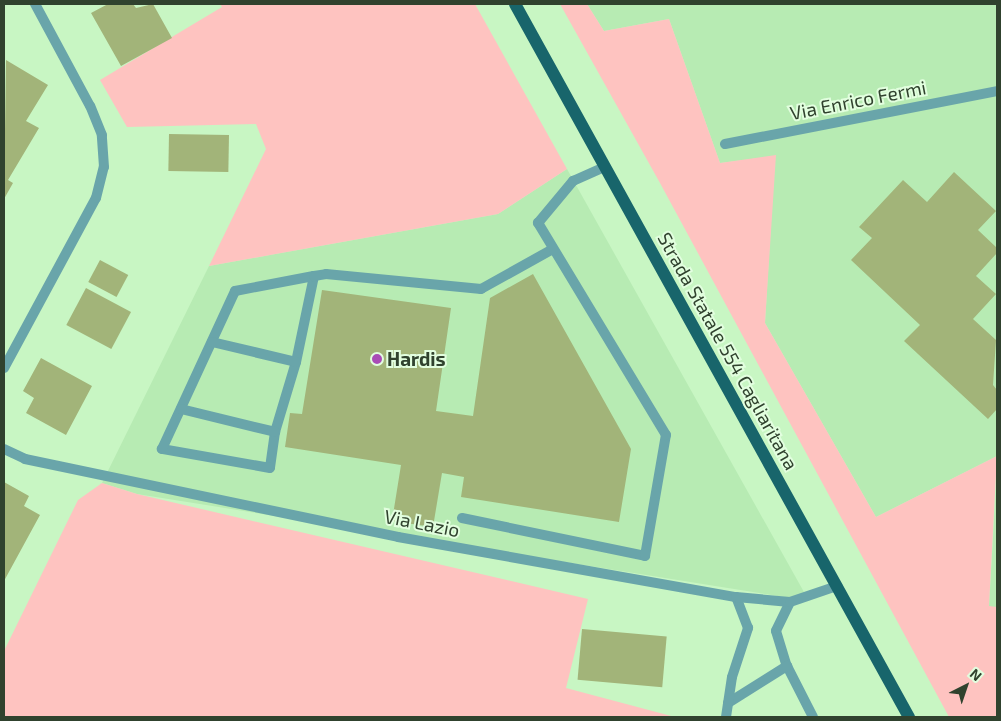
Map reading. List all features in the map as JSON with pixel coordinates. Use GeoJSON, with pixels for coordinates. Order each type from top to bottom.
{"type":"FeatureCollection","features":[{"type":"Feature","properties":{"kind":"main road","name":"Strada Statale 554 Cagliaritana"},"geometry":{"type":"LineString","coordinates":[[515,4],[909,717]]}},
{"type":"Feature","properties":{"kind":"street"},"geometry":{"type":"LineString","coordinates":[[4,368],[96,198],[104,167],[102,135],[93,113],[35,4]]}},
{"type":"Feature","properties":{"kind":"street","name":"Via Enrico Fermi"},"geometry":{"type":"LineString","coordinates":[[725,144],[997,91]]}},
{"type":"Feature","properties":{"kind":"street"},"geometry":{"type":"LineString","coordinates":[[462,518],[645,556],[666,434],[538,223],[573,182],[605,167]]}},
{"type":"Feature","properties":{"kind":"street"},"geometry":{"type":"LineString","coordinates":[[314,276],[296,362],[275,432],[270,468],[162,449],[235,291],[314,276],[326,274],[481,289],[553,249]]}},
{"type":"Feature","properties":{"kind":"street"},"geometry":{"type":"LineString","coordinates":[[212,342],[296,362]]}},
{"type":"Feature","properties":{"kind":"street"},"geometry":{"type":"LineString","coordinates":[[181,409],[275,432]]}},
{"type":"Feature","properties":{"kind":"street","name":"Via Lazio"},"geometry":{"type":"LineString","coordinates":[[4,449],[25,459],[398,537],[736,597],[790,602],[837,586]]}},
{"type":"Feature","properties":{"kind":"street"},"geometry":{"type":"LineString","coordinates":[[726,717],[732,677],[748,628],[736,597]]}},
{"type":"Feature","properties":{"kind":"street"},"geometry":{"type":"LineString","coordinates":[[790,602],[776,631],[787,666],[814,717]]}},
{"type":"Feature","properties":{"kind":"street"},"geometry":{"type":"LineString","coordinates":[[728,703],[787,666]]}},
{"type":"Feature","properties":{"kind":"shaded area"},"geometry":{"type":"Polygon","coordinates":[[[220,4],[475,4],[567,169],[498,214],[209,266],[266,149],[256,124],[127,127],[100,80],[222,7],[220,4]]]}},
{"type":"Feature","properties":{"kind":"shaded area"},"geometry":{"type":"Polygon","coordinates":[[[560,4],[587,4],[604,31],[669,19],[720,163],[776,155],[765,323],[876,517],[997,456],[989,606],[997,607],[997,717],[949,717],[660,183],[560,4]]]}},
{"type":"Feature","properties":{"kind":"shaded area"},"geometry":{"type":"Polygon","coordinates":[[[587,4],[997,4],[997,456],[876,517],[765,323],[775,156],[720,163],[669,19],[604,31],[587,4]]]}},
{"type":"Feature","properties":{"kind":"shaded area"},"geometry":{"type":"Polygon","coordinates":[[[567,169],[809,601],[137,494],[102,483],[209,266],[498,214],[567,169]]]}},
{"type":"Feature","properties":{"kind":"shaded area"},"geometry":{"type":"Polygon","coordinates":[[[997,469],[997,607],[989,607],[997,469]]]}},
{"type":"Feature","properties":{"kind":"shaded area"},"geometry":{"type":"Polygon","coordinates":[[[102,483],[137,494],[588,599],[566,688],[675,717],[4,717],[4,651],[78,500],[102,483]]]}},
{"type":"Feature","properties":{"kind":"building"},"geometry":{"type":"Polygon","coordinates":[[[108,4],[133,4],[136,8],[153,4],[172,38],[121,66],[91,13],[108,4]]]}},
{"type":"Feature","properties":{"kind":"building"},"geometry":{"type":"Polygon","coordinates":[[[6,60],[48,85],[26,121],[39,128],[8,180],[13,183],[4,199],[6,60]]]}},
{"type":"Feature","properties":{"kind":"building"},"geometry":{"type":"Polygon","coordinates":[[[169,134],[229,135],[228,172],[168,171],[169,134]]]}},
{"type":"Feature","properties":{"kind":"building"},"geometry":{"type":"Polygon","coordinates":[[[954,172],[996,211],[978,230],[997,248],[997,253],[976,276],[996,294],[973,319],[996,340],[993,385],[997,390],[997,409],[988,419],[904,341],[920,325],[851,260],[872,238],[859,227],[903,180],[927,202],[954,172]]]}},
{"type":"Feature","properties":{"kind":"building"},"geometry":{"type":"Polygon","coordinates":[[[100,260],[128,275],[117,297],[88,282],[100,260]]]}},
{"type":"Feature","properties":{"kind":"building","name":"Hardis"},"geometry":{"type":"Polygon","coordinates":[[[533,274],[631,449],[619,522],[461,497],[464,477],[442,473],[433,527],[392,521],[401,465],[285,447],[290,413],[302,414],[322,290],[451,308],[436,411],[473,416],[490,298],[533,274]]]}},
{"type":"Feature","properties":{"kind":"building"},"geometry":{"type":"Polygon","coordinates":[[[86,288],[131,312],[111,349],[66,325],[86,288]]]}},
{"type":"Feature","properties":{"kind":"building"},"geometry":{"type":"Polygon","coordinates":[[[41,358],[92,386],[66,435],[26,413],[34,398],[23,391],[41,358]]]}},
{"type":"Feature","properties":{"kind":"building"},"geometry":{"type":"Polygon","coordinates":[[[4,482],[29,496],[24,506],[40,515],[4,581],[4,482]]]}},
{"type":"Feature","properties":{"kind":"building"},"geometry":{"type":"Polygon","coordinates":[[[582,629],[667,636],[662,687],[578,680],[582,629]]]}},
{"type":"Feature","properties":{"kind":"place","name":"Hardis"},"geometry":{"type":"Point","coordinates":[377,359]}}]}
